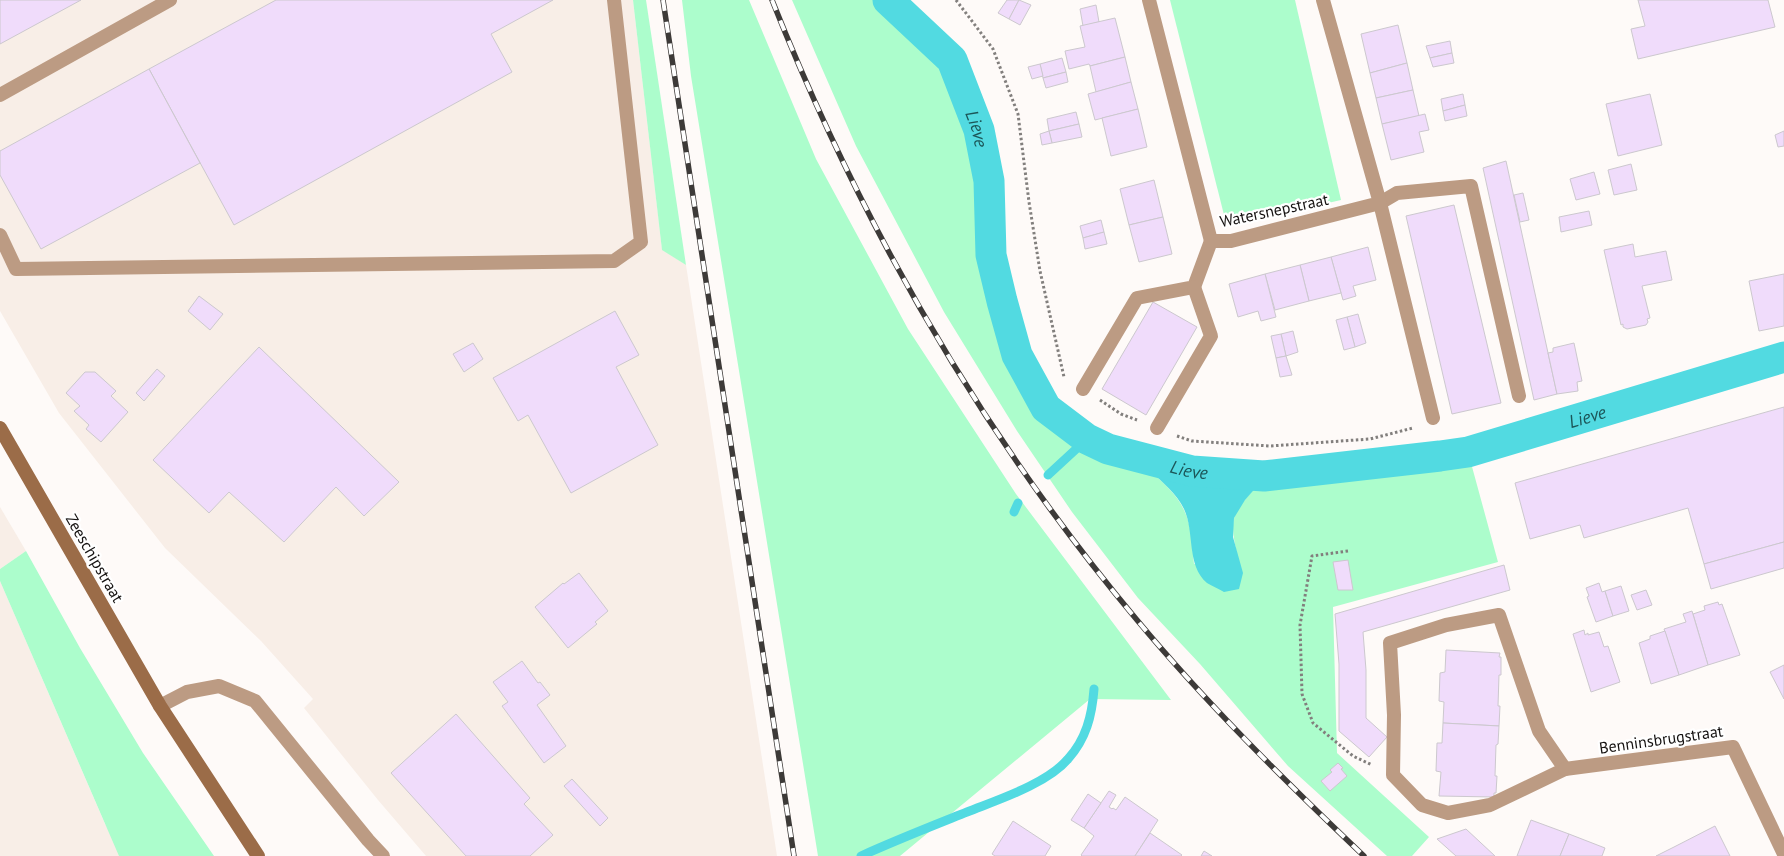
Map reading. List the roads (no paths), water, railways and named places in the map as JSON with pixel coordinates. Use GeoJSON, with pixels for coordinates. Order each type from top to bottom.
{"type":"FeatureCollection","features":[{"type":"Feature","properties":{"kind":"main road","name":"Zeeschipstraat"},"geometry":{"type":"LineString","coordinates":[[0,428],[160,706],[258,856]]}},
{"type":"Feature","properties":{"kind":"street"},"geometry":{"type":"LineString","coordinates":[[0,95],[170,0]]}},
{"type":"Feature","properties":{"kind":"street"},"geometry":{"type":"LineString","coordinates":[[0,235],[16,269],[614,261],[641,242],[614,0]]}},
{"type":"Feature","properties":{"kind":"street","name":"Watersnepstraat"},"geometry":{"type":"LineString","coordinates":[[1149,0],[1211,241],[1231,241],[1380,203],[1397,194],[1471,186],[1519,396]]}},
{"type":"Feature","properties":{"kind":"street"},"geometry":{"type":"LineString","coordinates":[[1323,0],[1380,203],[1434,418]]}},
{"type":"Feature","properties":{"kind":"street"},"geometry":{"type":"LineString","coordinates":[[1156,428],[1211,336],[1194,287],[1211,241]]}},
{"type":"Feature","properties":{"kind":"street"},"geometry":{"type":"LineString","coordinates":[[1083,389],[1137,298],[1194,287]]}},
{"type":"Feature","properties":{"kind":"street"},"geometry":{"type":"LineString","coordinates":[[1499,615],[1539,731],[1565,769],[1490,804],[1448,813],[1422,805],[1393,775],[1394,715],[1390,643],[1446,625],[1499,615]]}},
{"type":"Feature","properties":{"kind":"street"},"geometry":{"type":"LineString","coordinates":[[160,706],[187,692],[219,686],[255,701],[383,856]]}},
{"type":"Feature","properties":{"kind":"street","name":"Benninsbrugstraat"},"geometry":{"type":"LineString","coordinates":[[1565,769],[1733,746],[1784,854]]}},
{"type":"Feature","properties":{"kind":"water"},"geometry":{"type":"Polygon","coordinates":[[[1152,461],[1192,473],[1264,476],[1245,500],[1234,518],[1233,537],[1243,573],[1239,589],[1224,592],[1207,583],[1200,576],[1193,558],[1184,509],[1173,493],[1151,471],[1152,461]]]}},
{"type":"Feature","properties":{"kind":"waterway","name":"Lieve"},"geometry":{"type":"LineString","coordinates":[[888,0],[952,60],[979,130],[989,181],[991,255],[1017,355],[1046,408],[1087,439],[1108,449],[1192,471],[1264,476],[1440,456],[1468,452],[1784,357]]}},
{"type":"Feature","properties":{"kind":"waterway"},"geometry":{"type":"LineString","coordinates":[[1048,475],[1087,439]]}},
{"type":"Feature","properties":{"kind":"waterway"},"geometry":{"type":"LineString","coordinates":[[1014,512],[1018,503]]}},
{"type":"Feature","properties":{"kind":"waterway"},"geometry":{"type":"LineString","coordinates":[[861,856],[1007,797],[1048,776],[1068,759],[1084,735],[1092,709],[1094,689]]}},
{"type":"Feature","properties":{"kind":"railway"},"geometry":{"type":"LineString","coordinates":[[663,0],[794,856]]}},
{"type":"Feature","properties":{"kind":"railway"},"geometry":{"type":"LineString","coordinates":[[772,0],[807,83],[845,165],[886,246],[930,325],[977,402],[1027,477],[1080,549],[1137,620],[1191,682],[1247,741],[1364,856]]}}]}
